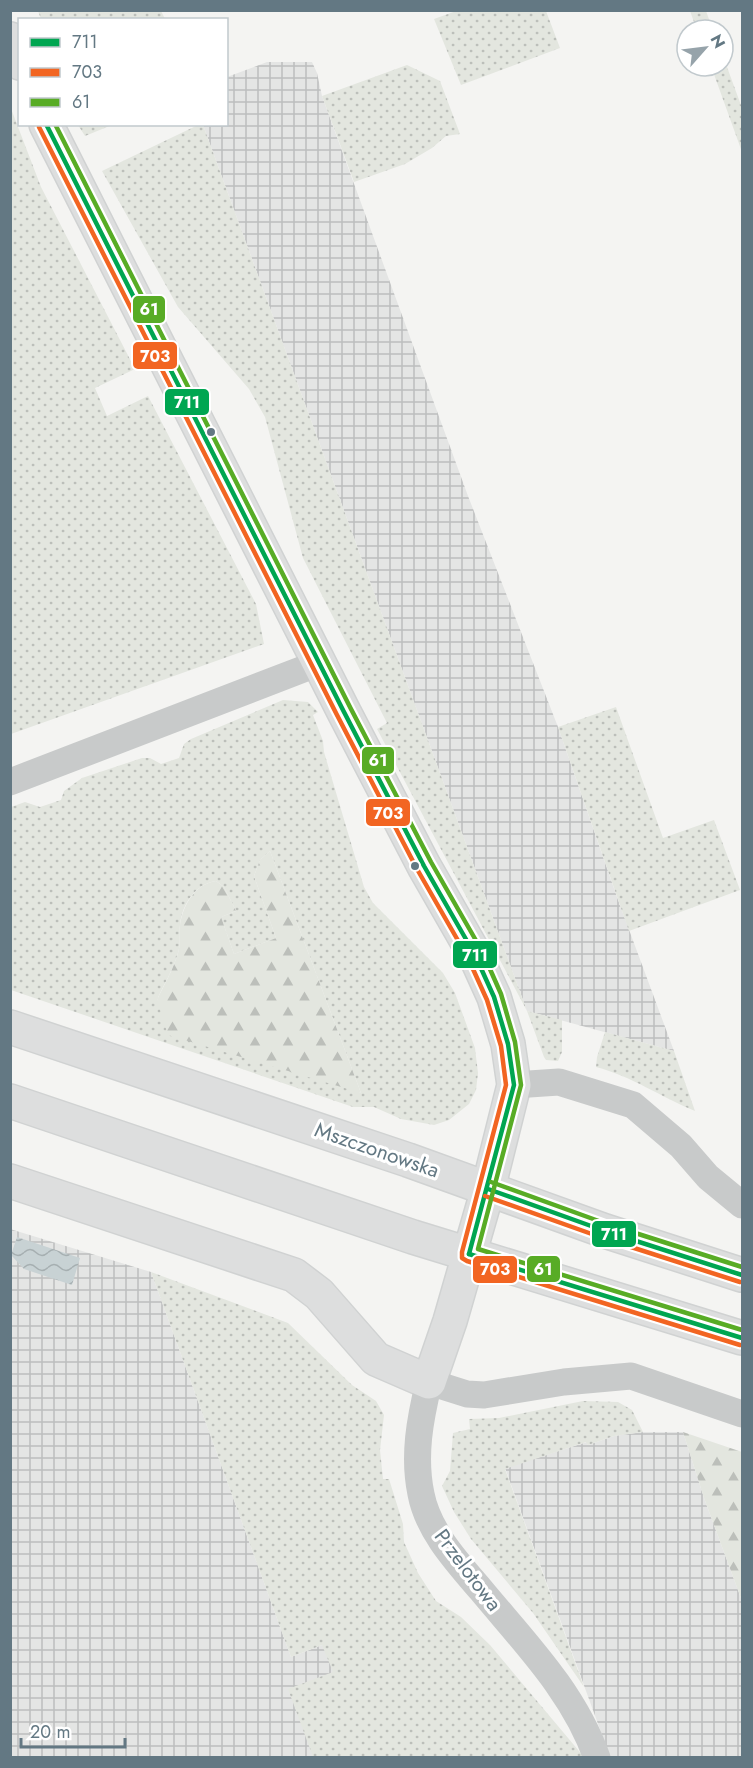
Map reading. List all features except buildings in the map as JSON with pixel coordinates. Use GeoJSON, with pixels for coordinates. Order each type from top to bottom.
{"type":"FeatureCollection","features":[{"type":"Feature","properties":{"kind":"street"},"geometry":{"type":"LineString","coordinates":[[10,39],[18,58]]}},
{"type":"Feature","properties":{"kind":"street"},"geometry":{"type":"LineString","coordinates":[[47,126],[319,663],[424,866],[475,955],[494,997],[508,1044],[514,1085],[559,1082],[633,1104],[681,1146],[708,1177],[742,1205]]}},
{"type":"Feature","properties":{"kind":"street"},"geometry":{"type":"LineString","coordinates":[[10,782],[319,663]]}},
{"type":"Feature","properties":{"kind":"street","name":"Mszczonowska"},"geometry":{"type":"LineString","coordinates":[[10,1027],[408,1160],[605,1231],[742,1275]]}},
{"type":"Feature","properties":{"kind":"street","name":"Przelotowa"},"geometry":{"type":"LineString","coordinates":[[514,1085],[488,1189],[420,1418],[417,1463],[421,1496],[437,1534],[454,1558],[559,1683],[591,1740],[597,1758]]}},
{"type":"Feature","properties":{"kind":"street"},"geometry":{"type":"LineString","coordinates":[[10,1101],[351,1216],[742,1338]]}},
{"type":"Feature","properties":{"kind":"street"},"geometry":{"type":"LineString","coordinates":[[10,1181],[294,1275],[320,1294],[376,1359],[429,1382],[468,1394],[484,1395],[564,1382],[631,1376],[742,1414]]}},
{"type":"Feature","properties":{"kind":"shaded area"},"geometry":{"type":"Polygon","coordinates":[[[267,62],[312,62],[322,96],[468,496],[558,727],[618,900],[674,1051],[527,1011],[203,126],[228,126],[228,77],[267,62]]]}},
{"type":"Feature","properties":{"kind":"shaded area"},"geometry":{"type":"Polygon","coordinates":[[[10,1229],[151,1272],[291,1657],[322,1645],[465,1757],[11,1757],[10,1229]]]}},
{"type":"Feature","properties":{"kind":"shaded area"},"geometry":{"type":"Polygon","coordinates":[[[643,1432],[683,1432],[704,1498],[742,1601],[742,1757],[610,1757],[505,1468],[587,1442],[588,1445],[614,1436],[643,1432]]]}},
{"type":"Feature","properties":{"kind":"green space"},"geometry":{"type":"Polygon","coordinates":[[[459,10],[546,11],[560,48],[461,85],[434,19],[459,10]]]}},
{"type":"Feature","properties":{"kind":"green space"},"geometry":{"type":"Polygon","coordinates":[[[38,11],[161,11],[164,18],[41,18],[38,11]]]}},
{"type":"Feature","properties":{"kind":"green space"},"geometry":{"type":"Polygon","coordinates":[[[690,11],[706,11],[709,18],[693,18],[690,11]]]}},
{"type":"Feature","properties":{"kind":"green space"},"geometry":{"type":"Polygon","coordinates":[[[407,65],[440,81],[460,134],[446,136],[432,148],[405,164],[354,182],[322,96],[407,65]]]}},
{"type":"Feature","properties":{"kind":"green space"},"geometry":{"type":"Polygon","coordinates":[[[715,78],[731,78],[742,108],[742,152],[715,78]]]}},
{"type":"Feature","properties":{"kind":"green space"},"geometry":{"type":"Polygon","coordinates":[[[10,106],[41,187],[135,369],[95,388],[107,416],[148,396],[256,604],[264,644],[11,734],[10,106]]]}},
{"type":"Feature","properties":{"kind":"green space"},"geometry":{"type":"Polygon","coordinates":[[[79,126],[110,126],[85,136],[79,126]]]}},
{"type":"Feature","properties":{"kind":"green space"},"geometry":{"type":"Polygon","coordinates":[[[196,126],[203,126],[527,1011],[377,729],[387,723],[303,558],[265,417],[249,389],[178,307],[102,171],[196,126]]]}},
{"type":"Feature","properties":{"kind":"green space"},"geometry":{"type":"Polygon","coordinates":[[[283,700],[308,702],[318,712],[313,715],[323,741],[324,752],[364,887],[373,903],[443,973],[455,993],[475,1048],[478,1073],[476,1090],[469,1104],[449,1120],[434,1125],[401,1119],[374,1107],[353,1107],[11,990],[11,807],[25,802],[40,807],[61,800],[64,791],[82,778],[142,758],[150,758],[161,764],[179,758],[184,744],[283,700]],[[270,851],[260,860],[254,876],[276,938],[234,954],[221,917],[236,911],[224,887],[216,881],[202,886],[191,897],[181,917],[178,953],[157,1000],[361,1093],[270,851]]]}},
{"type":"Feature","properties":{"kind":"green space"},"geometry":{"type":"Polygon","coordinates":[[[616,707],[663,838],[714,820],[740,890],[629,931],[558,727],[616,707]]]}},
{"type":"Feature","properties":{"kind":"green space"},"geometry":{"type":"Polygon","coordinates":[[[270,851],[361,1093],[168,1035],[157,1000],[178,953],[179,928],[184,910],[196,891],[216,881],[224,887],[236,911],[221,917],[234,954],[276,938],[254,876],[260,860],[270,851]]]}},
{"type":"Feature","properties":{"kind":"green space"},"geometry":{"type":"Polygon","coordinates":[[[527,1011],[562,1020],[562,1052],[558,1061],[546,1060],[544,1057],[527,1011]]]}},
{"type":"Feature","properties":{"kind":"green space"},"geometry":{"type":"Polygon","coordinates":[[[605,1032],[674,1051],[695,1111],[621,1076],[596,1067],[605,1032]]]}},
{"type":"Feature","properties":{"kind":"green space"},"geometry":{"type":"Polygon","coordinates":[[[151,1272],[288,1323],[352,1385],[376,1401],[384,1415],[380,1450],[383,1479],[389,1479],[403,1524],[404,1542],[418,1573],[436,1601],[461,1617],[490,1645],[584,1757],[313,1757],[288,1689],[333,1672],[322,1645],[291,1657],[151,1272]]]}},
{"type":"Feature","properties":{"kind":"green space"},"geometry":{"type":"Polygon","coordinates":[[[583,1401],[618,1402],[632,1410],[643,1432],[614,1436],[588,1445],[586,1442],[505,1469],[584,1687],[533,1613],[471,1539],[454,1512],[442,1486],[450,1471],[453,1433],[470,1429],[469,1419],[499,1418],[583,1401]]]}},
{"type":"Feature","properties":{"kind":"green space"},"geometry":{"type":"Polygon","coordinates":[[[683,1432],[742,1452],[742,1601],[704,1498],[683,1432]]]}},
{"type":"Feature","properties":{"kind":"water"},"geometry":{"type":"Polygon","coordinates":[[[17,1237],[80,1258],[72,1285],[24,1269],[11,1255],[17,1237]]]}},
{"type":"Feature","properties":{"kind":"transit line","name":"711"},"geometry":{"type":"LineString","coordinates":[[47,126],[344,712],[424,866],[475,955],[494,997],[508,1044],[514,1085],[469,1254]]}},
{"type":"Feature","properties":{"kind":"transit line","name":"61"},"geometry":{"type":"LineString","coordinates":[[56,126],[351,709],[431,862],[482,951],[501,994],[515,1042],[521,1085],[478,1249],[742,1330]]}},
{"type":"Feature","properties":{"kind":"transit line","name":"703"},"geometry":{"type":"LineString","coordinates":[[39,127],[337,715],[417,869],[468,958],[487,1000],[501,1046],[506,1085],[462,1258],[740,1345]]}},
{"type":"Feature","properties":{"kind":"transit line","name":"61"},"geometry":{"type":"LineString","coordinates":[[491,1182],[607,1224],[742,1267]]}},
{"type":"Feature","properties":{"kind":"transit line","name":"711"},"geometry":{"type":"LineString","coordinates":[[488,1189],[605,1231],[742,1275]]}},
{"type":"Feature","properties":{"kind":"transit line","name":"703"},"geometry":{"type":"LineString","coordinates":[[485,1196],[603,1238],[740,1282]]}},
{"type":"Feature","properties":{"kind":"transit line","name":"711"},"geometry":{"type":"LineString","coordinates":[[469,1254],[742,1338]]}}]}
